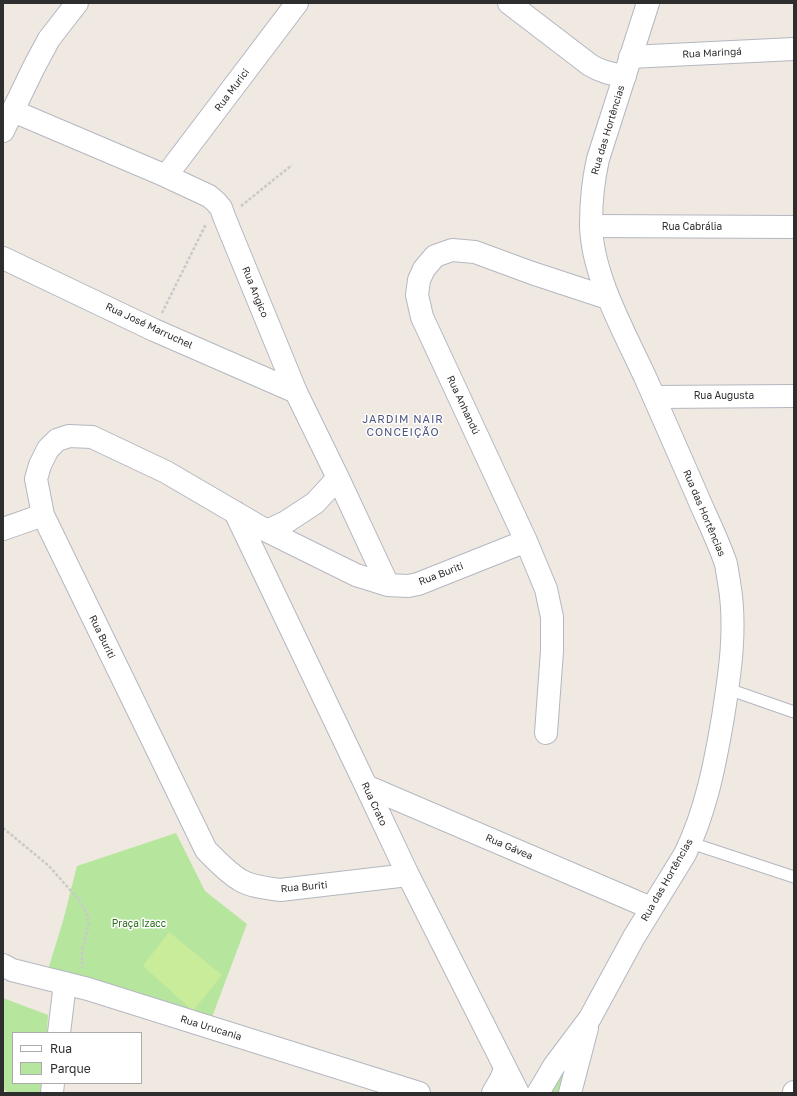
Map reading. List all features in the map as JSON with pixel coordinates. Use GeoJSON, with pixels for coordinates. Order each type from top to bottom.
{"type":"FeatureCollection","features":[{"type":"Feature","properties":{"kind":"street"},"geometry":{"type":"LineString","coordinates":[[3,131],[34,67],[50,39],[77,3]]}},
{"type":"Feature","properties":{"kind":"street","name":"Rua Murici"},"geometry":{"type":"LineString","coordinates":[[166,176],[297,3]]}},
{"type":"Feature","properties":{"kind":"street","name":"Rua Maringá"},"geometry":{"type":"LineString","coordinates":[[509,3],[590,65],[609,74],[628,66],[794,49]]}},
{"type":"Feature","properties":{"kind":"street","name":"Rua das Hortências"},"geometry":{"type":"LineString","coordinates":[[538,1093],[554,1066],[590,1018],[634,937],[685,854],[700,819],[711,784],[728,689],[734,625],[732,597],[726,565],[654,397],[608,298],[595,258],[591,226],[593,181],[598,159],[648,3]]}},
{"type":"Feature","properties":{"kind":"street"},"geometry":{"type":"LineString","coordinates":[[13,112],[166,176],[209,196],[221,210]]}},
{"type":"Feature","properties":{"kind":"street","name":"Rua Angico"},"geometry":{"type":"LineString","coordinates":[[221,210],[296,392],[388,585]]}},
{"type":"Feature","properties":{"kind":"street","name":"Rua Cabrália"},"geometry":{"type":"LineString","coordinates":[[591,226],[794,227]]}},
{"type":"Feature","properties":{"kind":"street","name":"Rua Anhandú"},"geometry":{"type":"LineString","coordinates":[[546,733],[552,651],[552,617],[546,589],[526,541],[422,317],[417,295],[419,280],[424,269],[435,256],[452,250],[475,252],[608,298]]}},
{"type":"Feature","properties":{"kind":"street","name":"Rua José Marruchel"},"geometry":{"type":"LineString","coordinates":[[3,258],[154,330],[296,392]]}},
{"type":"Feature","properties":{"kind":"street","name":"Rua Augusta"},"geometry":{"type":"LineString","coordinates":[[654,397],[794,396]]}},
{"type":"Feature","properties":{"kind":"street","name":"Rua Buriti"},"geometry":{"type":"LineString","coordinates":[[408,875],[280,890],[261,888],[241,880],[223,868],[206,850],[43,515],[36,479],[40,465],[48,449],[57,440],[69,436],[92,437],[166,472],[267,531],[356,575],[388,585],[408,586],[418,584],[526,541]]}},
{"type":"Feature","properties":{"kind":"street"},"geometry":{"type":"LineString","coordinates":[[267,531],[286,522],[315,503],[338,478]]}},
{"type":"Feature","properties":{"kind":"street","name":"Rua Crato"},"geometry":{"type":"LineString","coordinates":[[235,512],[408,875],[518,1093]]}},
{"type":"Feature","properties":{"kind":"street"},"geometry":{"type":"LineString","coordinates":[[3,529],[43,515]]}},
{"type":"Feature","properties":{"kind":"street","name":"Rua Gávea"},"geometry":{"type":"LineString","coordinates":[[366,786],[651,908]]}},
{"type":"Feature","properties":{"kind":"street","name":"Rua Urucania"},"geometry":{"type":"LineString","coordinates":[[3,966],[12,970],[88,989],[419,1093]]}},
{"type":"Feature","properties":{"kind":"street"},"geometry":{"type":"LineString","coordinates":[[59,1032],[65,983]]}},
{"type":"Feature","properties":{"kind":"street","name":"Rua das Hortências"},"geometry":{"type":"LineString","coordinates":[[570,1093],[590,1018]]}},
{"type":"Feature","properties":{"kind":"street"},"geometry":{"type":"LineString","coordinates":[[493,1093],[505,1068]]}},
{"type":"Feature","properties":{"kind":"lane"},"geometry":{"type":"LineString","coordinates":[[728,689],[794,712]]}},
{"type":"Feature","properties":{"kind":"lane"},"geometry":{"type":"LineString","coordinates":[[690,843],[794,877]]}},
{"type":"Feature","properties":{"kind":"path"},"geometry":{"type":"LineString","coordinates":[[154,330],[221,210],[292,165]]}},
{"type":"Feature","properties":{"kind":"path"},"geometry":{"type":"LineString","coordinates":[[3,828],[49,866],[79,900],[87,914],[90,924],[82,950],[82,969],[88,989]]}},
{"type":"Feature","properties":{"kind":"green space","name":"Praça Izacc"},"geometry":{"type":"Polygon","coordinates":[[[176,833],[205,891],[247,924],[209,1025],[47,973],[63,921],[77,866],[176,833]]]}},
{"type":"Feature","properties":{"kind":"green space"},"geometry":{"type":"Polygon","coordinates":[[[169,932],[222,975],[193,1011],[143,966],[169,932]]]}},
{"type":"Feature","properties":{"kind":"green space"},"geometry":{"type":"Polygon","coordinates":[[[3,998],[48,1015],[47,1032],[12,1032],[12,1084],[42,1084],[41,1093],[9,1093],[3,1089],[3,998]]]}},
{"type":"Feature","properties":{"kind":"green space"},"geometry":{"type":"Polygon","coordinates":[[[561,1069],[566,1070],[559,1093],[548,1093],[561,1069]]]}},
{"type":"Feature","properties":{"kind":"district","name":"JARDIM NAIR CONCEIÇÃO"},"geometry":{"type":"Point","coordinates":[403,426]}}]}
